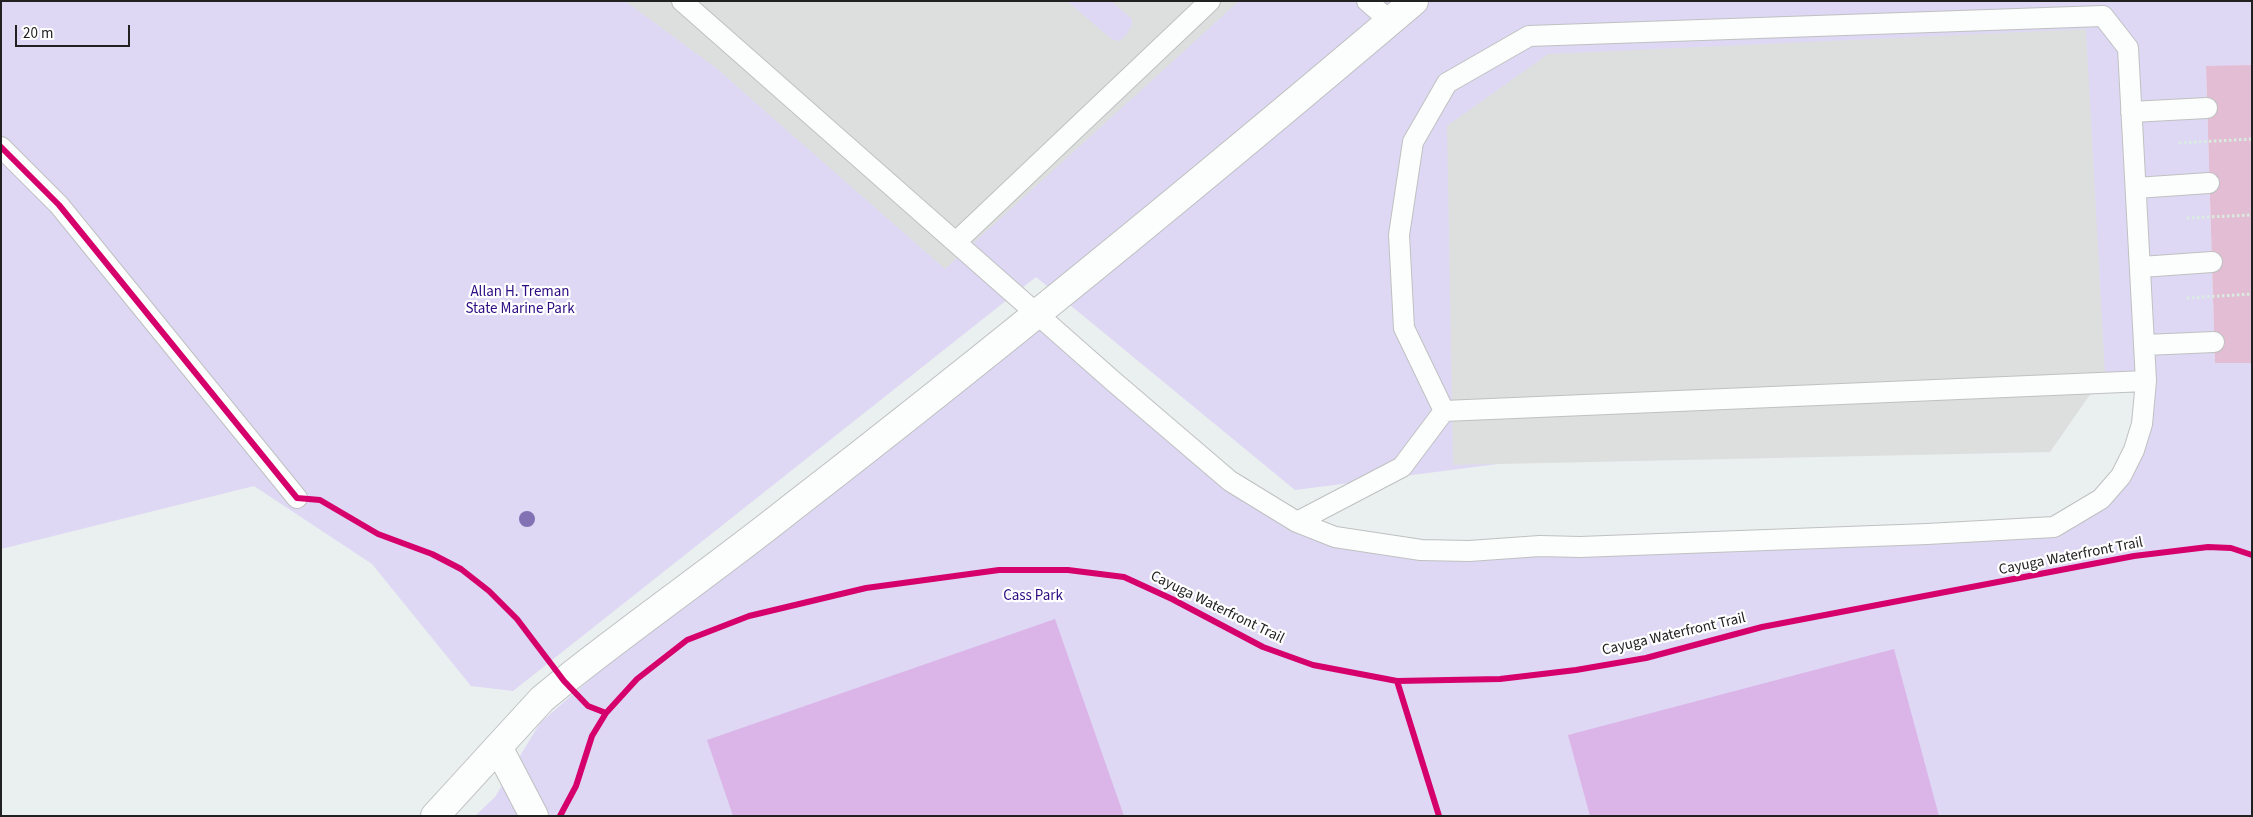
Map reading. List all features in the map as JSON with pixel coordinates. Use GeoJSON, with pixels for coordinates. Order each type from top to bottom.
{"type":"FeatureCollection","features":[{"type":"Feature","properties":{"kind":"street"},"geometry":{"type":"LineString","coordinates":[[436,816],[542,699],[574,672],[789,510],[1039,313],[1160,215],[1414,1]]}},
{"type":"Feature","properties":{"kind":"street"},"geometry":{"type":"LineString","coordinates":[[498,747],[534,816]]}},
{"type":"Feature","properties":{"kind":"lane"},"geometry":{"type":"LineString","coordinates":[[682,1],[1039,313],[1113,381],[1230,480],[1297,522],[1342,538],[1421,550],[1468,551],[1540,546],[1580,547],[1927,534],[2054,526],[2101,499],[2121,476],[2134,450],[2142,424],[2146,381],[2128,48],[2103,16],[1529,36],[1448,83],[1413,142],[1399,235],[1404,328],[1444,411]]}},
{"type":"Feature","properties":{"kind":"lane"},"geometry":{"type":"LineString","coordinates":[[957,242],[1210,1]]}},
{"type":"Feature","properties":{"kind":"lane"},"geometry":{"type":"LineString","coordinates":[[1367,1],[1390,21]]}},
{"type":"Feature","properties":{"kind":"lane"},"geometry":{"type":"LineString","coordinates":[[2131,112],[2207,108]]}},
{"type":"Feature","properties":{"kind":"lane"},"geometry":{"type":"LineString","coordinates":[[1,147],[60,205],[297,498]]}},
{"type":"Feature","properties":{"kind":"lane"},"geometry":{"type":"LineString","coordinates":[[2136,188],[2209,183]]}},
{"type":"Feature","properties":{"kind":"lane"},"geometry":{"type":"LineString","coordinates":[[2141,267],[2212,262]]}},
{"type":"Feature","properties":{"kind":"lane"},"geometry":{"type":"LineString","coordinates":[[2145,345],[2214,342]]}},
{"type":"Feature","properties":{"kind":"lane"},"geometry":{"type":"LineString","coordinates":[[1444,411],[2146,381]]}},
{"type":"Feature","properties":{"kind":"lane"},"geometry":{"type":"LineString","coordinates":[[1297,522],[1402,467],[1444,411]]}},
{"type":"Feature","properties":{"kind":"path"},"geometry":{"type":"LineString","coordinates":[[2179,143],[2252,139]]}},
{"type":"Feature","properties":{"kind":"path"},"geometry":{"type":"LineString","coordinates":[[2181,218],[2252,215]]}},
{"type":"Feature","properties":{"kind":"path"},"geometry":{"type":"LineString","coordinates":[[2187,298],[2252,294]]}},
{"type":"Feature","properties":{"kind":"path"},"geometry":{"type":"LineString","coordinates":[[1388,679],[1397,681],[1407,680]]}},
{"type":"Feature","properties":{"kind":"path"},"geometry":{"type":"LineString","coordinates":[[1397,681],[1439,816]]}},
{"type":"Feature","properties":{"kind":"green space","name":"Allan H. Treman State Marine Park"},"geometry":{"type":"Polygon","coordinates":[[[1,1],[2252,1],[2252,65],[2206,67],[2215,363],[2252,363],[2252,816],[475,816],[495,797],[540,723],[747,542],[1039,313],[1277,510],[1350,540],[1510,548],[2054,527],[2121,476],[2145,381],[1295,490],[1036,277],[513,691],[471,686],[372,564],[254,486],[1,549],[1,1]]]}},
{"type":"Feature","properties":{"kind":"shaded area"},"geometry":{"type":"Polygon","coordinates":[[[625,1],[1067,1],[1113,40],[1119,41],[1126,35],[1132,25],[1132,19],[1111,1],[1239,1],[945,269],[716,68],[625,1]]]}},
{"type":"Feature","properties":{"kind":"shaded area"},"geometry":{"type":"Polygon","coordinates":[[[2086,29],[2105,373],[2050,452],[1453,465],[1447,126],[1548,54],[2086,29]]]}},
{"type":"Feature","properties":{"kind":"shaded area"},"geometry":{"type":"Polygon","coordinates":[[[2252,65],[2252,363],[2215,363],[2206,66],[2252,65]]]}},
{"type":"Feature","properties":{"kind":"shaded area"},"geometry":{"type":"Polygon","coordinates":[[[1055,619],[1124,816],[733,816],[707,740],[1055,619]]]}},
{"type":"Feature","properties":{"kind":"shaded area"},"geometry":{"type":"Polygon","coordinates":[[[1894,649],[1939,816],[1590,816],[1568,735],[1894,649]]]}},
{"type":"Feature","properties":{"kind":"cycle path"},"geometry":{"type":"LineString","coordinates":[[1,147],[59,205],[297,498],[320,500],[378,534],[432,554],[461,569],[489,591],[517,619],[564,681],[588,706],[606,713]]}},
{"type":"Feature","properties":{"kind":"cycle path","name":"Cayuga Waterfront Trail"},"geometry":{"type":"LineString","coordinates":[[560,816],[576,786],[592,736],[606,713],[637,679],[687,640],[749,616],[866,588],[999,570],[1068,570],[1124,577],[1172,599],[1263,647],[1313,665],[1397,681],[1500,679],[1576,670],[1646,658],[1762,627],[2134,556],[2208,547],[2231,548],[2252,555]]}},
{"type":"Feature","properties":{"kind":"cycle path"},"geometry":{"type":"LineString","coordinates":[[1397,681],[1439,816]]}},
{"type":"Feature","properties":{"kind":"park label","name":"Cass Park"},"geometry":{"type":"Point","coordinates":[1033,597]}}]}
